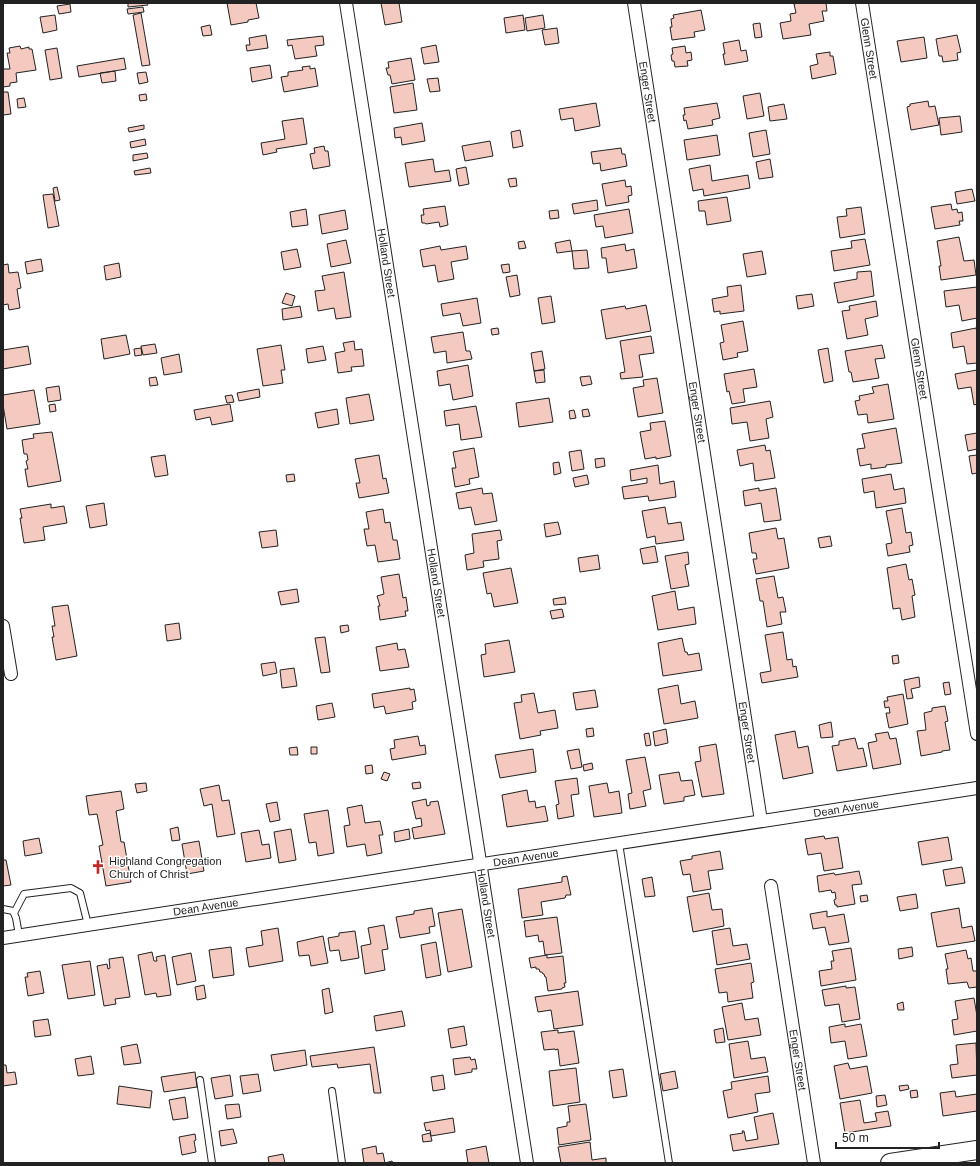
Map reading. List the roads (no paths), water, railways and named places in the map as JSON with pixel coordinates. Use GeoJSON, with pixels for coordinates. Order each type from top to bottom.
{"type":"FeatureCollection","features":[{"type":"Feature","properties":{"kind":"street","name":"Holland Street"},"geometry":{"type":"LineString","coordinates":[[346,3],[527,1163]]}},
{"type":"Feature","properties":{"kind":"street","name":"Enger Street"},"geometry":{"type":"LineString","coordinates":[[634,3],[761,821]]}},
{"type":"Feature","properties":{"kind":"street","name":"Glenn Street"},"geometry":{"type":"LineString","coordinates":[[862,3],[977,734]]}},
{"type":"Feature","properties":{"kind":"street"},"geometry":{"type":"LineString","coordinates":[[3,626],[11,674]]}},
{"type":"Feature","properties":{"kind":"street","name":"Dean Avenue"},"geometry":{"type":"LineString","coordinates":[[3,938],[977,788]]}},
{"type":"Feature","properties":{"kind":"street","name":"Enger Street"},"geometry":{"type":"LineString","coordinates":[[771,886],[814,1163]]}},
{"type":"Feature","properties":{"kind":"street"},"geometry":{"type":"LineString","coordinates":[[890,1163],[977,1150]]}},
{"type":"Feature","properties":{"kind":"lane"},"geometry":{"type":"LineString","coordinates":[[619,843],[669,1163]]}},
{"type":"Feature","properties":{"kind":"lane"},"geometry":{"type":"LineString","coordinates":[[14,913],[24,894],[71,888],[80,893],[88,925]]}},
{"type":"Feature","properties":{"kind":"lane"},"geometry":{"type":"LineString","coordinates":[[3,909],[13,911],[16,918],[19,935]]}},
{"type":"Feature","properties":{"kind":"lane"},"geometry":{"type":"LineString","coordinates":[[200,1080],[212,1163]]}},
{"type":"Feature","properties":{"kind":"lane"},"geometry":{"type":"LineString","coordinates":[[332,1091],[342,1163]]}},
{"type":"Feature","properties":{"kind":"place","name":"Highland Congregation Church of Christ"},"geometry":{"type":"Point","coordinates":[98,867]}}]}
